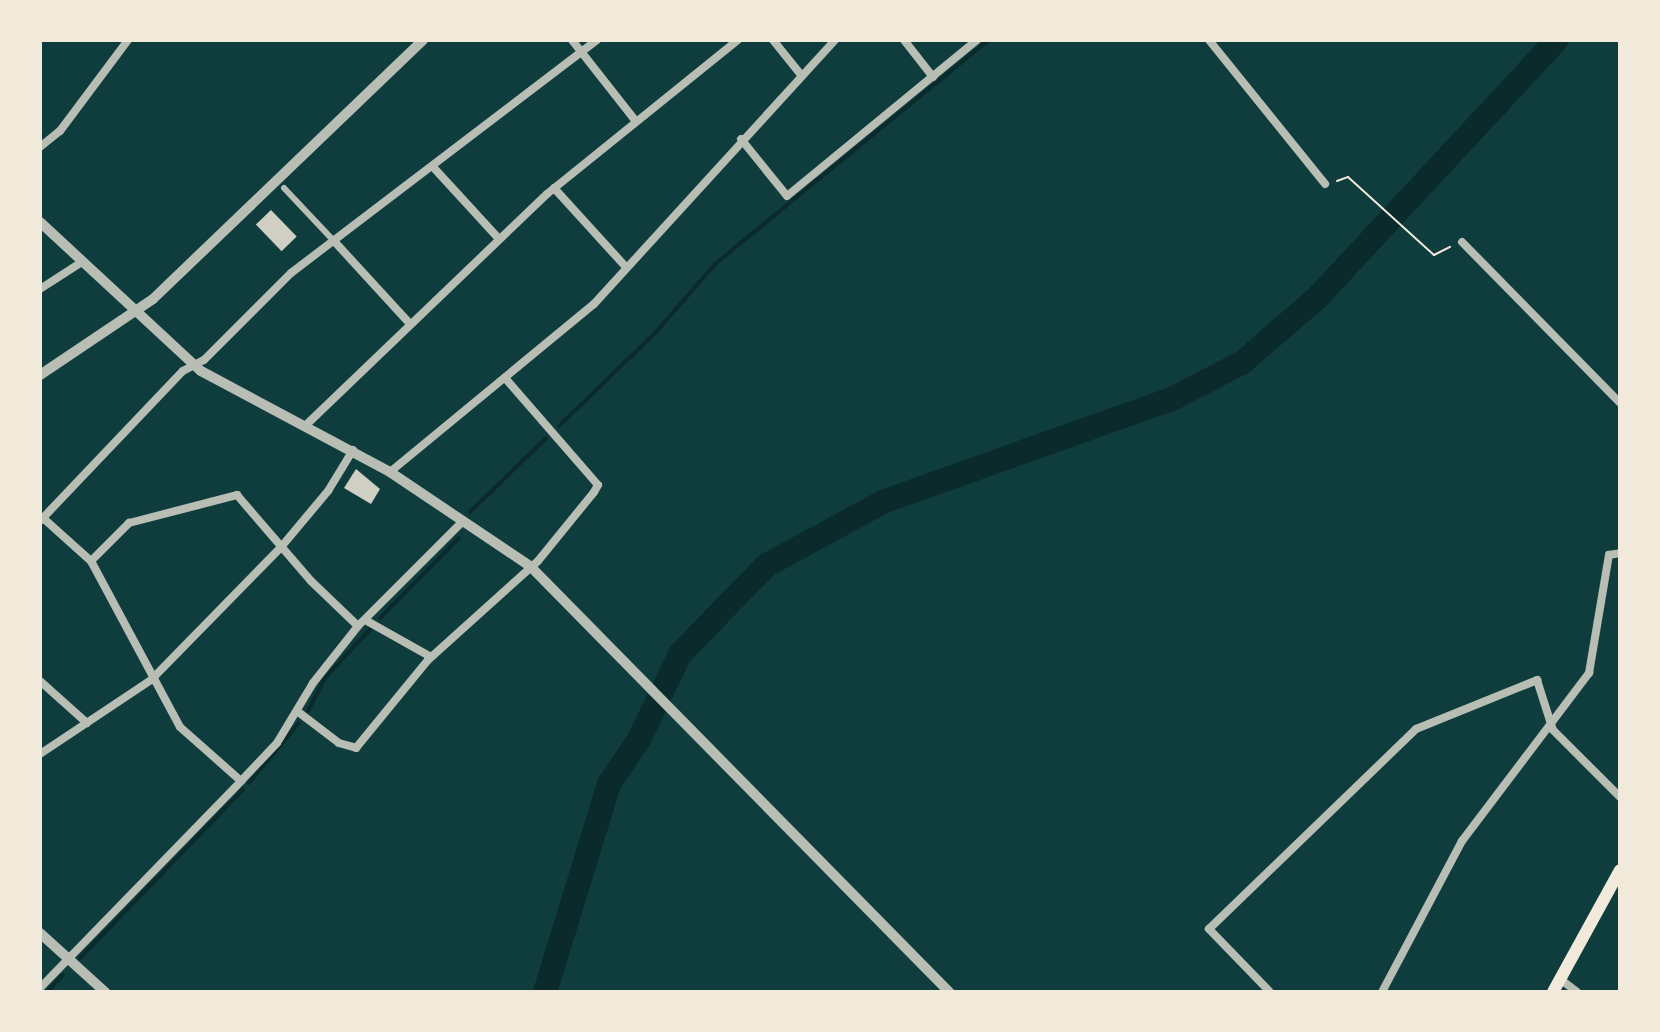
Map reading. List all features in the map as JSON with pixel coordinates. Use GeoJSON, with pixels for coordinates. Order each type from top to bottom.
{"type":"FeatureCollection","features":[{"type":"Feature","properties":{"kind":"main road"},"geometry":{"type":"LineString","coordinates":[[1553,992],[1620,870]]}},
{"type":"Feature","properties":{"kind":"street"},"geometry":{"type":"LineString","coordinates":[[40,375],[136,312],[423,40]]}},
{"type":"Feature","properties":{"kind":"street"},"geometry":{"type":"LineString","coordinates":[[572,40],[635,120]]}},
{"type":"Feature","properties":{"kind":"street"},"geometry":{"type":"LineString","coordinates":[[241,781],[180,727],[151,680],[91,561],[41,520],[194,365],[291,273],[434,168],[597,40]]}},
{"type":"Feature","properties":{"kind":"street"},"geometry":{"type":"LineString","coordinates":[[305,426],[554,188],[738,40]]}},
{"type":"Feature","properties":{"kind":"street"},"geometry":{"type":"LineString","coordinates":[[773,40],[801,75]]}},
{"type":"Feature","properties":{"kind":"street"},"geometry":{"type":"LineString","coordinates":[[390,472],[594,304],[741,139],[835,40]]}},
{"type":"Feature","properties":{"kind":"street"},"geometry":{"type":"LineString","coordinates":[[904,40],[933,77]]}},
{"type":"Feature","properties":{"kind":"street"},"geometry":{"type":"LineString","coordinates":[[741,139],[787,196],[977,40]]}},
{"type":"Feature","properties":{"kind":"street"},"geometry":{"type":"LineString","coordinates":[[1209,40],[1325,184]]}},
{"type":"Feature","properties":{"kind":"street"},"geometry":{"type":"LineString","coordinates":[[40,147],[60,131],[126,41]]}},
{"type":"Feature","properties":{"kind":"street"},"geometry":{"type":"LineString","coordinates":[[434,168],[499,239]]}},
{"type":"Feature","properties":{"kind":"street"},"geometry":{"type":"LineString","coordinates":[[284,188],[410,324]]}},
{"type":"Feature","properties":{"kind":"street"},"geometry":{"type":"LineString","coordinates":[[554,188],[626,267]]}},
{"type":"Feature","properties":{"kind":"street"},"geometry":{"type":"LineString","coordinates":[[40,222],[194,365],[390,472],[530,566],[949,992]]}},
{"type":"Feature","properties":{"kind":"street"},"geometry":{"type":"LineString","coordinates":[[1462,242],[1620,403]]}},
{"type":"Feature","properties":{"kind":"street"},"geometry":{"type":"LineString","coordinates":[[40,289],[82,262]]}},
{"type":"Feature","properties":{"kind":"street"},"geometry":{"type":"LineString","coordinates":[[297,711],[339,743],[356,748],[431,657],[530,566],[598,485],[505,378]]}},
{"type":"Feature","properties":{"kind":"street"},"geometry":{"type":"LineString","coordinates":[[40,754],[151,680],[282,546],[328,491],[353,450]]}},
{"type":"Feature","properties":{"kind":"street"},"geometry":{"type":"LineString","coordinates":[[91,561],[129,523],[237,495],[358,626]]}},
{"type":"Feature","properties":{"kind":"street"},"geometry":{"type":"LineString","coordinates":[[40,988],[277,743],[358,626],[367,621],[462,522]]}},
{"type":"Feature","properties":{"kind":"street"},"geometry":{"type":"LineString","coordinates":[[1382,992],[1462,841],[1593,666],[1609,555],[1620,553]]}},
{"type":"Feature","properties":{"kind":"street"},"geometry":{"type":"LineString","coordinates":[[367,621],[431,657]]}},
{"type":"Feature","properties":{"kind":"street"},"geometry":{"type":"LineString","coordinates":[[1270,992],[1209,929],[1416,729],[1537,680],[1550,724],[1620,797]]}},
{"type":"Feature","properties":{"kind":"street"},"geometry":{"type":"LineString","coordinates":[[40,681],[87,723]]}},
{"type":"Feature","properties":{"kind":"street"},"geometry":{"type":"LineString","coordinates":[[40,933],[105,992]]}},
{"type":"Feature","properties":{"kind":"street"},"geometry":{"type":"LineString","coordinates":[[1560,979],[1577,992]]}},
{"type":"Feature","properties":{"kind":"path"},"geometry":{"type":"LineString","coordinates":[[1348,177],[1434,255],[1462,242]]}},
{"type":"Feature","properties":{"kind":"building"},"geometry":{"type":"Polygon","coordinates":[[[271,210],[297,237],[282,251],[256,225],[271,210]]]}},
{"type":"Feature","properties":{"kind":"building"},"geometry":{"type":"Polygon","coordinates":[[[356,469],[380,489],[371,504],[344,488],[356,469]]]}},
{"type":"Feature","properties":{"kind":"waterway"},"geometry":{"type":"LineString","coordinates":[[559,426],[655,333],[715,264],[989,40]]}},
{"type":"Feature","properties":{"kind":"waterway"},"geometry":{"type":"LineString","coordinates":[[545,992],[609,784],[639,739],[680,654],[767,565],[885,501],[1172,399],[1243,362],[1317,298],[1557,40]]}},
{"type":"Feature","properties":{"kind":"waterway"},"geometry":{"type":"LineString","coordinates":[[470,512],[546,438]]}},
{"type":"Feature","properties":{"kind":"waterway"},"geometry":{"type":"LineString","coordinates":[[380,618],[459,538]]}},
{"type":"Feature","properties":{"kind":"waterway"},"geometry":{"type":"LineString","coordinates":[[308,711],[324,679],[371,628]]}},
{"type":"Feature","properties":{"kind":"waterway"},"geometry":{"type":"LineString","coordinates":[[249,783],[299,723]]}},
{"type":"Feature","properties":{"kind":"waterway"},"geometry":{"type":"LineString","coordinates":[[80,958],[243,790]]}},
{"type":"Feature","properties":{"kind":"waterway"},"geometry":{"type":"LineString","coordinates":[[47,992],[63,975]]}}]}
